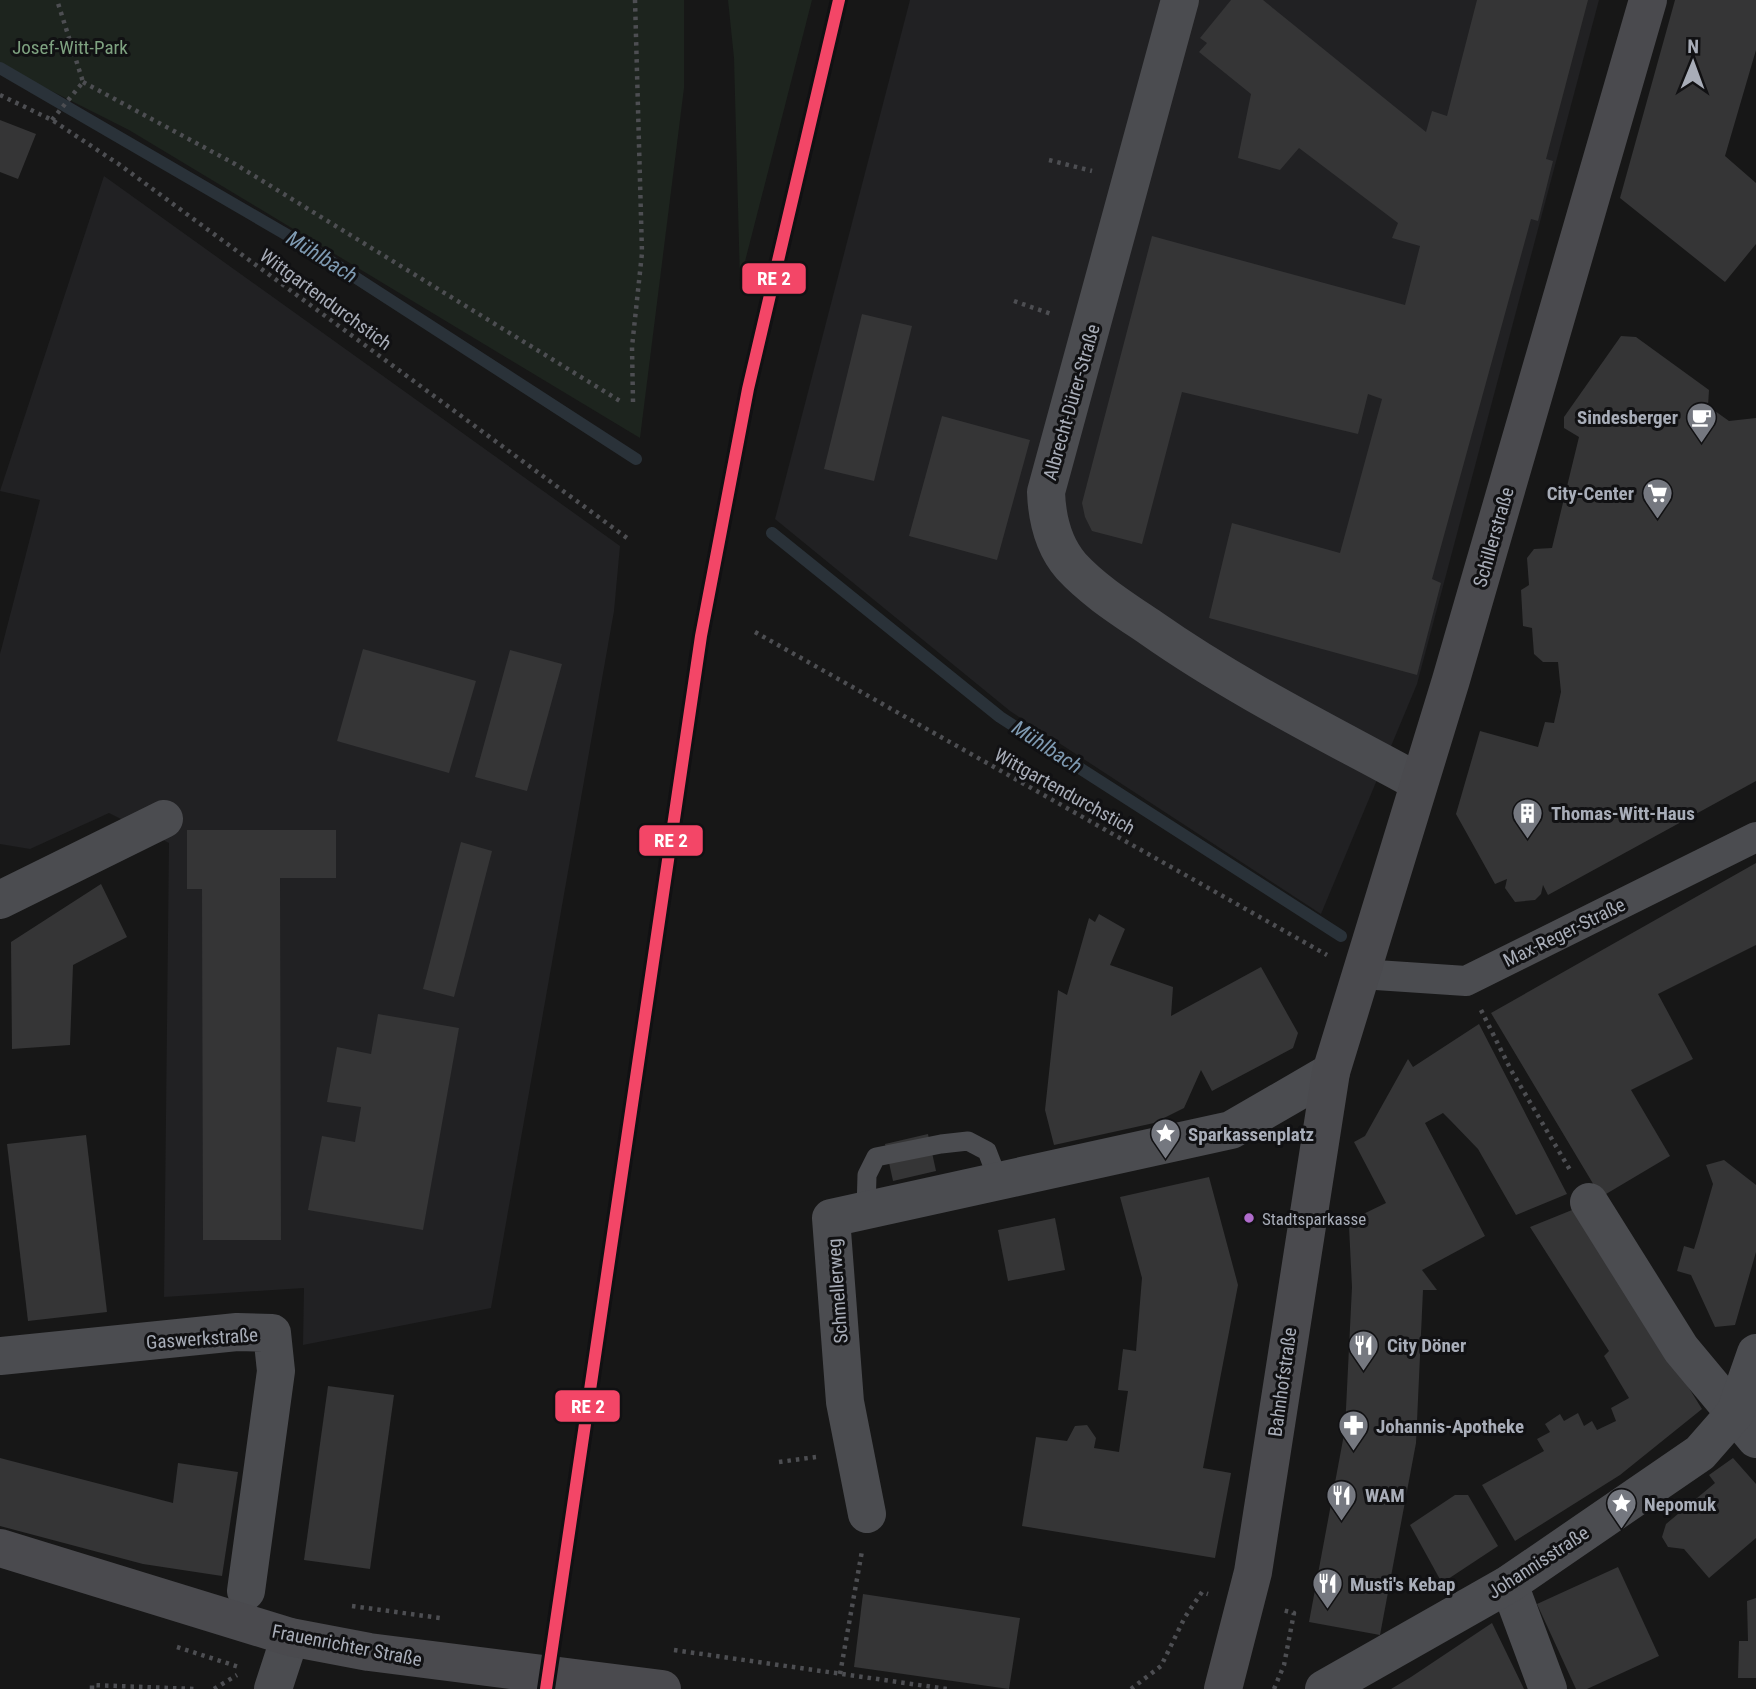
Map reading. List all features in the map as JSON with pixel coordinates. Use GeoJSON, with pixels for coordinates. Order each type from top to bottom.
{"type":"FeatureCollection","features":[{"type":"Feature","properties":{"kind":"main road","name":"Schillerstraße"},"geometry":{"type":"LineString","coordinates":[[1331,1072],[1451,680],[1648,0]]}},
{"type":"Feature","properties":{"kind":"main road","name":"Bahnhofstraße"},"geometry":{"type":"LineString","coordinates":[[1223,1689],[1255,1563],[1331,1072]]}},
{"type":"Feature","properties":{"kind":"main road","name":"Frauenrichter Straße"},"geometry":{"type":"LineString","coordinates":[[0,1548],[290,1637],[383,1654],[663,1689]]}},
{"type":"Feature","properties":{"kind":"street","name":"Albrecht-Dürer-Straße"},"geometry":{"type":"LineString","coordinates":[[1180,0],[1045,492],[1047,515],[1055,542],[1070,565],[1096,590],[1195,659],[1418,782]]}},
{"type":"Feature","properties":{"kind":"street"},"geometry":{"type":"LineString","coordinates":[[0,900],[164,819]]}},
{"type":"Feature","properties":{"kind":"street","name":"Max-Reger-Straße"},"geometry":{"type":"LineString","coordinates":[[1466,981],[1756,837]]}},
{"type":"Feature","properties":{"kind":"street"},"geometry":{"type":"LineString","coordinates":[[1361,974],[1466,981]]}},
{"type":"Feature","properties":{"kind":"street"},"geometry":{"type":"LineString","coordinates":[[1010,1180],[1231,1130],[1331,1072]]}},
{"type":"Feature","properties":{"kind":"street","name":"Schmellerweg"},"geometry":{"type":"LineString","coordinates":[[867,1514],[845,1402],[831,1218],[1010,1180]]}},
{"type":"Feature","properties":{"kind":"street"},"geometry":{"type":"LineString","coordinates":[[1589,1202],[1681,1349],[1746,1426]]}},
{"type":"Feature","properties":{"kind":"street","name":"Gaswerkstraße"},"geometry":{"type":"LineString","coordinates":[[0,1356],[237,1332],[272,1333],[276,1371],[246,1591]]}},
{"type":"Feature","properties":{"kind":"street","name":"Johannisstraße"},"geometry":{"type":"LineString","coordinates":[[1324,1689],[1509,1584],[1700,1453],[1746,1426],[1756,1353]]}},
{"type":"Feature","properties":{"kind":"street"},"geometry":{"type":"LineString","coordinates":[[1509,1584],[1548,1689]]}},
{"type":"Feature","properties":{"kind":"street"},"geometry":{"type":"LineString","coordinates":[[260,1679],[290,1637]]}},
{"type":"Feature","properties":{"kind":"lane"},"geometry":{"type":"LineString","coordinates":[[866,1211],[867,1175],[876,1157],[903,1151],[968,1142],[987,1151],[1010,1180]]}},
{"type":"Feature","properties":{"kind":"path"},"geometry":{"type":"LineString","coordinates":[[57,0],[83,82],[235,164],[620,401]]}},
{"type":"Feature","properties":{"kind":"path"},"geometry":{"type":"LineString","coordinates":[[633,402],[632,347],[642,253],[635,0]]}},
{"type":"Feature","properties":{"kind":"path"},"geometry":{"type":"LineString","coordinates":[[52,120],[83,82]]}},
{"type":"Feature","properties":{"kind":"path","name":"Wittgartendurchstich"},"geometry":{"type":"LineString","coordinates":[[0,95],[52,120],[120,165],[627,538]]}},
{"type":"Feature","properties":{"kind":"path","name":"Wittgartendurchstich"},"geometry":{"type":"LineString","coordinates":[[755,632],[1361,974]]}},
{"type":"Feature","properties":{"kind":"path"},"geometry":{"type":"LineString","coordinates":[[1466,981],[1511,1070],[1589,1202]]}},
{"type":"Feature","properties":{"kind":"path"},"geometry":{"type":"LineString","coordinates":[[840,1674],[867,1514]]}},
{"type":"Feature","properties":{"kind":"path"},"geometry":{"type":"LineString","coordinates":[[1131,1689],[1161,1666],[1185,1617],[1202,1592]]}},
{"type":"Feature","properties":{"kind":"path"},"geometry":{"type":"LineString","coordinates":[[339,1604],[446,1619]]}},
{"type":"Feature","properties":{"kind":"path"},"geometry":{"type":"LineString","coordinates":[[1275,1689],[1284,1665],[1294,1613]]}},
{"type":"Feature","properties":{"kind":"path"},"geometry":{"type":"LineString","coordinates":[[672,1650],[947,1689]]}},
{"type":"Feature","properties":{"kind":"path"},"geometry":{"type":"LineString","coordinates":[[214,1689],[260,1679]]}},
{"type":"Feature","properties":{"kind":"path"},"geometry":{"type":"LineString","coordinates":[[92,1689],[92,1685],[195,1689]]}},
{"type":"Feature","properties":{"kind":"shaded area"},"geometry":{"type":"Polygon","coordinates":[[[910,0],[1599,0],[1417,684],[1321,914],[1010,711],[775,519],[910,0]]]}},
{"type":"Feature","properties":{"kind":"shaded area"},"geometry":{"type":"Polygon","coordinates":[[[104,176],[620,546],[614,611],[491,1308],[303,1345],[304,1288],[164,1297],[169,843],[109,813],[30,849],[0,844],[0,654],[40,500],[0,491],[104,176]]]}},
{"type":"Feature","properties":{"kind":"green space","name":"Josef-Witt-Park"},"geometry":{"type":"Polygon","coordinates":[[[0,0],[684,0],[684,88],[640,438],[129,130],[0,65],[0,0]]]}},
{"type":"Feature","properties":{"kind":"green space"},"geometry":{"type":"Polygon","coordinates":[[[728,0],[812,0],[740,281],[734,58],[728,0]]]}},
{"type":"Feature","properties":{"kind":"building"},"geometry":{"type":"Polygon","coordinates":[[[1231,0],[1263,0],[1426,132],[1432,111],[1447,116],[1477,0],[1588,0],[1546,159],[1553,161],[1538,221],[1531,219],[1432,579],[1441,583],[1417,675],[1209,618],[1232,523],[1340,553],[1382,399],[1368,394],[1358,434],[1182,392],[1142,544],[1092,531],[1085,517],[1082,503],[1152,236],[1405,305],[1420,246],[1392,238],[1398,223],[1299,148],[1280,170],[1238,158],[1251,94],[1199,52],[1207,43],[1200,38],[1231,0]]]}},
{"type":"Feature","properties":{"kind":"building"},"geometry":{"type":"Polygon","coordinates":[[[1675,0],[1756,0],[1756,50],[1725,156],[1756,183],[1756,244],[1725,282],[1620,198],[1675,0]]]}},
{"type":"Feature","properties":{"kind":"building"},"geometry":{"type":"Polygon","coordinates":[[[0,120],[36,134],[18,179],[0,172],[0,120]]]}},
{"type":"Feature","properties":{"kind":"building"},"geometry":{"type":"Polygon","coordinates":[[[862,314],[912,326],[874,481],[824,469],[862,314]]]}},
{"type":"Feature","properties":{"kind":"building","name":"City-Center"},"geometry":{"type":"Polygon","coordinates":[[[1621,336],[1636,337],[1709,390],[1708,406],[1729,421],[1756,418],[1756,781],[1548,895],[1543,885],[1541,894],[1535,900],[1515,902],[1505,888],[1507,879],[1495,884],[1456,814],[1480,731],[1538,747],[1545,722],[1554,723],[1561,692],[1558,662],[1543,662],[1534,654],[1532,628],[1523,626],[1521,590],[1529,585],[1527,558],[1534,549],[1552,548],[1579,437],[1564,428],[1564,417],[1621,336]]]}},
{"type":"Feature","properties":{"kind":"building"},"geometry":{"type":"Polygon","coordinates":[[[942,416],[1030,440],[997,560],[909,536],[942,416]]]}},
{"type":"Feature","properties":{"kind":"building"},"geometry":{"type":"Polygon","coordinates":[[[363,649],[476,681],[449,773],[337,741],[363,649]]]}},
{"type":"Feature","properties":{"kind":"building"},"geometry":{"type":"Polygon","coordinates":[[[510,650],[562,664],[527,791],[475,777],[510,650]]]}},
{"type":"Feature","properties":{"kind":"building"},"geometry":{"type":"Polygon","coordinates":[[[187,830],[336,830],[336,878],[280,878],[281,1240],[203,1240],[202,889],[187,889],[187,830]]]}},
{"type":"Feature","properties":{"kind":"building"},"geometry":{"type":"Polygon","coordinates":[[[461,842],[492,851],[454,997],[423,989],[461,842]]]}},
{"type":"Feature","properties":{"kind":"building"},"geometry":{"type":"Polygon","coordinates":[[[1756,863],[1756,945],[1658,994],[1693,1059],[1631,1090],[1670,1156],[1601,1197],[1491,1013],[1756,863]]]}},
{"type":"Feature","properties":{"kind":"building"},"geometry":{"type":"Polygon","coordinates":[[[101,884],[127,937],[73,965],[70,1045],[12,1049],[11,942],[101,884]]]}},
{"type":"Feature","properties":{"kind":"building"},"geometry":{"type":"Polygon","coordinates":[[[1099,914],[1125,929],[1110,965],[1173,987],[1171,1016],[1261,967],[1298,1033],[1293,1048],[1212,1091],[1201,1070],[1184,1108],[1154,1123],[1054,1145],[1045,1110],[1058,990],[1067,995],[1089,918],[1095,922],[1099,914]]]}},
{"type":"Feature","properties":{"kind":"building"},"geometry":{"type":"Polygon","coordinates":[[[378,1014],[459,1028],[423,1230],[308,1210],[322,1136],[355,1142],[361,1107],[327,1102],[337,1047],[371,1054],[378,1014]]]}},
{"type":"Feature","properties":{"kind":"building"},"geometry":{"type":"Polygon","coordinates":[[[1479,1024],[1567,1194],[1516,1215],[1478,1149],[1451,1121],[1443,1113],[1425,1123],[1485,1236],[1422,1270],[1437,1290],[1423,1290],[1416,1443],[1380,1635],[1309,1622],[1345,1429],[1352,1287],[1349,1226],[1355,1218],[1386,1203],[1354,1142],[1365,1136],[1408,1059],[1413,1067],[1479,1024]]]}},
{"type":"Feature","properties":{"kind":"building"},"geometry":{"type":"Polygon","coordinates":[[[928,1134],[936,1171],[893,1181],[885,1144],[928,1134]]]}},
{"type":"Feature","properties":{"kind":"building"},"geometry":{"type":"Polygon","coordinates":[[[86,1135],[107,1312],[28,1321],[7,1144],[86,1135]]]}},
{"type":"Feature","properties":{"kind":"building"},"geometry":{"type":"Polygon","coordinates":[[[1724,1160],[1756,1185],[1756,1252],[1735,1325],[1715,1327],[1691,1275],[1677,1271],[1684,1246],[1694,1249],[1713,1184],[1706,1165],[1724,1160]]]}},
{"type":"Feature","properties":{"kind":"building","name":"Stadtsparkasse"},"geometry":{"type":"Polygon","coordinates":[[[1209,1177],[1238,1285],[1203,1468],[1231,1473],[1215,1558],[1022,1526],[1036,1437],[1067,1441],[1075,1426],[1087,1425],[1096,1438],[1094,1448],[1119,1452],[1128,1391],[1118,1390],[1123,1349],[1136,1351],[1142,1278],[1120,1197],[1209,1177]]]}},
{"type":"Feature","properties":{"kind":"building"},"geometry":{"type":"Polygon","coordinates":[[[1577,1208],[1702,1409],[1620,1475],[1515,1541],[1482,1485],[1544,1451],[1537,1439],[1550,1432],[1545,1424],[1560,1414],[1564,1421],[1578,1413],[1584,1426],[1592,1421],[1597,1430],[1616,1421],[1611,1408],[1629,1398],[1604,1356],[1609,1351],[1530,1227],[1577,1208]]]}},
{"type":"Feature","properties":{"kind":"building"},"geometry":{"type":"Polygon","coordinates":[[[1055,1218],[1065,1270],[1008,1281],[998,1230],[1055,1218]]]}},
{"type":"Feature","properties":{"kind":"building"},"geometry":{"type":"Polygon","coordinates":[[[328,1386],[394,1395],[370,1569],[304,1560],[328,1386]]]}},
{"type":"Feature","properties":{"kind":"building"},"geometry":{"type":"Polygon","coordinates":[[[0,1458],[173,1503],[178,1463],[238,1472],[222,1576],[143,1564],[0,1526],[0,1458]]]}},
{"type":"Feature","properties":{"kind":"building"},"geometry":{"type":"Polygon","coordinates":[[[1733,1458],[1756,1484],[1756,1538],[1709,1578],[1684,1549],[1668,1547],[1662,1537],[1666,1524],[1715,1483],[1709,1475],[1733,1458]]]}},
{"type":"Feature","properties":{"kind":"building"},"geometry":{"type":"Polygon","coordinates":[[[1455,1495],[1468,1495],[1498,1546],[1442,1583],[1410,1525],[1455,1495]]]}},
{"type":"Feature","properties":{"kind":"building"},"geometry":{"type":"Polygon","coordinates":[[[1618,1567],[1659,1656],[1587,1689],[1576,1689],[1537,1604],[1618,1567]]]}},
{"type":"Feature","properties":{"kind":"building"},"geometry":{"type":"Polygon","coordinates":[[[863,1594],[1020,1618],[1009,1689],[854,1667],[863,1594]]]}},
{"type":"Feature","properties":{"kind":"building"},"geometry":{"type":"Polygon","coordinates":[[[1756,1598],[1756,1678],[1738,1678],[1739,1641],[1748,1641],[1747,1601],[1756,1598]]]}},
{"type":"Feature","properties":{"kind":"building"},"geometry":{"type":"Polygon","coordinates":[[[1492,1623],[1524,1689],[1391,1689],[1411,1677],[1492,1623]]]}},
{"type":"Feature","properties":{"kind":"waterway","name":"Mühlbach"},"geometry":{"type":"LineString","coordinates":[[0,68],[313,250],[636,459]]}},
{"type":"Feature","properties":{"kind":"waterway","name":"Mühlbach"},"geometry":{"type":"LineString","coordinates":[[772,533],[1000,717],[1341,936]]}},
{"type":"Feature","properties":{"kind":"transit line"},"geometry":{"type":"LineString","coordinates":[[546,1689],[701,636],[748,389],[839,0]]}},
{"type":"Feature","properties":{"kind":"place","name":"Sindesberger"},"geometry":{"type":"Point","coordinates":[1701,444]}},
{"type":"Feature","properties":{"kind":"place","name":"City-Center"},"geometry":{"type":"Point","coordinates":[1657,520]}},
{"type":"Feature","properties":{"kind":"place","name":"Thomas-Witt-Haus"},"geometry":{"type":"Point","coordinates":[1528,840]}},
{"type":"Feature","properties":{"kind":"place","name":"Sparkassenplatz"},"geometry":{"type":"Point","coordinates":[1165,1161]}},
{"type":"Feature","properties":{"kind":"place","name":"Stadtsparkasse"},"geometry":{"type":"Point","coordinates":[1249,1218]}},
{"type":"Feature","properties":{"kind":"place","name":"City Döner"},"geometry":{"type":"Point","coordinates":[1364,1372]}},
{"type":"Feature","properties":{"kind":"place","name":"Johannis-Apotheke"},"geometry":{"type":"Point","coordinates":[1353,1453]}},
{"type":"Feature","properties":{"kind":"place","name":"WAM"},"geometry":{"type":"Point","coordinates":[1342,1522]}},
{"type":"Feature","properties":{"kind":"place","name":"Nepomuk"},"geometry":{"type":"Point","coordinates":[1621,1531]}},
{"type":"Feature","properties":{"kind":"place","name":"Musti's Kebap"},"geometry":{"type":"Point","coordinates":[1327,1611]}}]}
